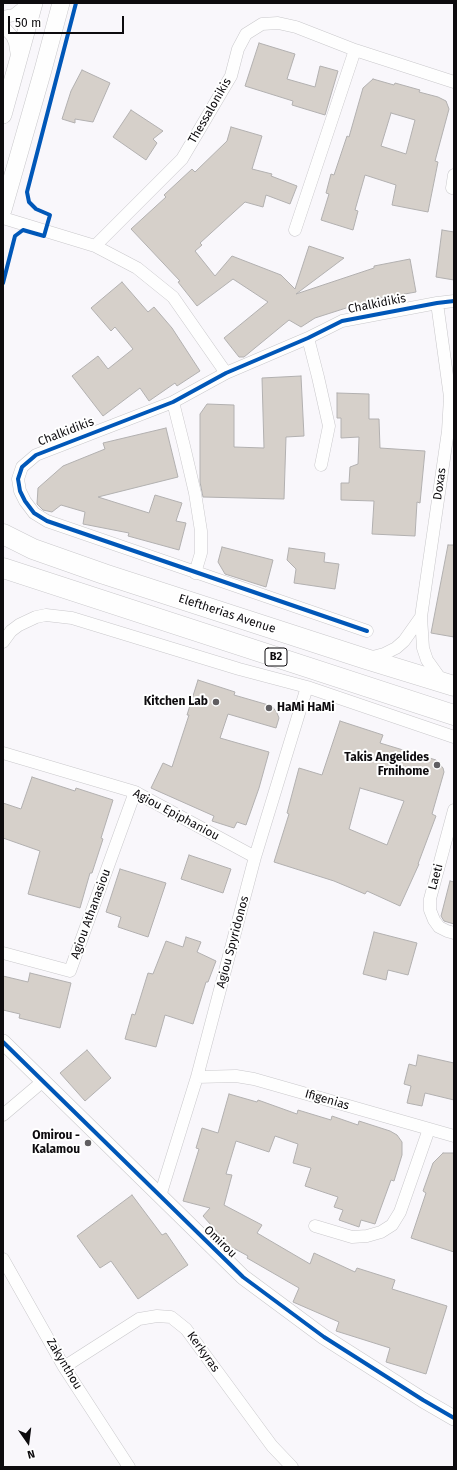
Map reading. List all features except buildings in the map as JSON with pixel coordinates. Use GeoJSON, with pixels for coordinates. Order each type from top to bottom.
{"type":"FeatureCollection","features":[{"type":"Feature","properties":{"kind":"highway","name":"Eleftherias Avenue"},"geometry":{"type":"LineString","coordinates":[[3,534],[33,549],[90,569],[366,659],[449,684]]}},
{"type":"Feature","properties":{"kind":"highway","name":"B2"},"geometry":{"type":"LineString","coordinates":[[3,568],[454,715]]}},
{"type":"Feature","properties":{"kind":"main road"},"geometry":{"type":"LineString","coordinates":[[3,115],[34,3]]}},
{"type":"Feature","properties":{"kind":"main road"},"geometry":{"type":"LineString","coordinates":[[3,210],[61,3]]}},
{"type":"Feature","properties":{"kind":"street"},"geometry":{"type":"LineString","coordinates":[[3,17],[14,15],[29,3]]}},
{"type":"Feature","properties":{"kind":"street","name":"Thessalonikis"},"geometry":{"type":"LineString","coordinates":[[94,246],[182,159],[231,76],[238,49],[246,34],[262,24],[278,23],[296,27],[355,50],[454,82]]}},
{"type":"Feature","properties":{"kind":"street"},"geometry":{"type":"LineString","coordinates":[[3,26],[12,36],[15,43],[18,61]]}},
{"type":"Feature","properties":{"kind":"street"},"geometry":{"type":"LineString","coordinates":[[295,230],[355,50]]}},
{"type":"Feature","properties":{"kind":"street"},"geometry":{"type":"LineString","coordinates":[[452,188],[454,175]]}},
{"type":"Feature","properties":{"kind":"street"},"geometry":{"type":"LineString","coordinates":[[3,218],[94,246],[137,268],[173,298],[226,374]]}},
{"type":"Feature","properties":{"kind":"street","name":"Chalkidikis"},"geometry":{"type":"LineString","coordinates":[[367,631],[47,521],[34,513],[25,502],[20,491],[18,479],[22,467],[36,454],[173,402],[226,374],[308,338],[342,321],[438,303],[454,302]]}},
{"type":"Feature","properties":{"kind":"street","name":"Doxas"},"geometry":{"type":"LineString","coordinates":[[438,303],[450,397],[451,431],[421,617],[423,648],[427,660],[449,684]]}},
{"type":"Feature","properties":{"kind":"street"},"geometry":{"type":"LineString","coordinates":[[308,338],[329,426],[321,465]]}},
{"type":"Feature","properties":{"kind":"street"},"geometry":{"type":"LineString","coordinates":[[173,402],[195,493],[200,531],[201,553],[195,573]]}},
{"type":"Feature","properties":{"kind":"street"},"geometry":{"type":"LineString","coordinates":[[3,642],[11,631],[27,621],[46,615],[86,621],[232,667],[307,687],[454,737]]}},
{"type":"Feature","properties":{"kind":"street","name":"Doxas"},"geometry":{"type":"LineString","coordinates":[[366,659],[384,654],[396,648],[404,641],[421,617]]}},
{"type":"Feature","properties":{"kind":"street","name":"Agiou Spyridonos"},"geometry":{"type":"LineString","coordinates":[[160,1196],[198,1077],[255,857],[307,687]]}},
{"type":"Feature","properties":{"kind":"street","name":"Agiou Epiphaniou"},"geometry":{"type":"LineString","coordinates":[[3,752],[135,792],[255,857]]}},
{"type":"Feature","properties":{"kind":"street","name":"Agiou Athanasiou"},"geometry":{"type":"LineString","coordinates":[[3,953],[70,971],[135,792]]}},
{"type":"Feature","properties":{"kind":"street","name":"Laeti"},"geometry":{"type":"LineString","coordinates":[[454,810],[430,899],[430,910],[439,927],[447,932],[454,933]]}},
{"type":"Feature","properties":{"kind":"street","name":"Omirou"},"geometry":{"type":"LineString","coordinates":[[3,1042],[242,1277],[324,1337],[454,1418]]}},
{"type":"Feature","properties":{"kind":"street","name":"Ifigenias"},"geometry":{"type":"LineString","coordinates":[[198,1077],[246,1077],[454,1136]]}},
{"type":"Feature","properties":{"kind":"street"},"geometry":{"type":"LineString","coordinates":[[3,1115],[42,1082]]}},
{"type":"Feature","properties":{"kind":"street"},"geometry":{"type":"LineString","coordinates":[[315,1226],[352,1237],[367,1236],[381,1232],[392,1225],[400,1212],[429,1129]]}},
{"type":"Feature","properties":{"kind":"street","name":"Zakynthou"},"geometry":{"type":"LineString","coordinates":[[3,1259],[64,1367],[129,1467]]}},
{"type":"Feature","properties":{"kind":"street","name":"Kerkyras"},"geometry":{"type":"LineString","coordinates":[[64,1367],[139,1319],[157,1316],[171,1317],[186,1330],[272,1446],[292,1467]]}},
{"type":"Feature","properties":{"kind":"cycle path"},"geometry":{"type":"LineString","coordinates":[[3,283],[15,236],[23,230],[44,236],[50,215],[36,209],[29,202],[27,192],[76,3]]}},
{"type":"Feature","properties":{"kind":"cycle path"},"geometry":{"type":"LineString","coordinates":[[367,631],[47,521],[34,513],[25,501],[20,491],[18,479],[22,467],[36,455],[173,402],[226,373],[308,338],[342,321],[454,301]]}},
{"type":"Feature","properties":{"kind":"cycle path"},"geometry":{"type":"LineString","coordinates":[[3,1042],[243,1277],[324,1337],[454,1418]]}},
{"type":"Feature","properties":{"kind":"place","name":"Kitchen Lab"},"geometry":{"type":"Point","coordinates":[216,702]}},
{"type":"Feature","properties":{"kind":"place","name":"HaMi HaMi"},"geometry":{"type":"Point","coordinates":[269,708]}},
{"type":"Feature","properties":{"kind":"place","name":"Takis Angelides Frnihome"},"geometry":{"type":"Point","coordinates":[437,765]}},
{"type":"Feature","properties":{"kind":"place","name":"Omirou - Kalamou"},"geometry":{"type":"Point","coordinates":[88,1143]}}]}
